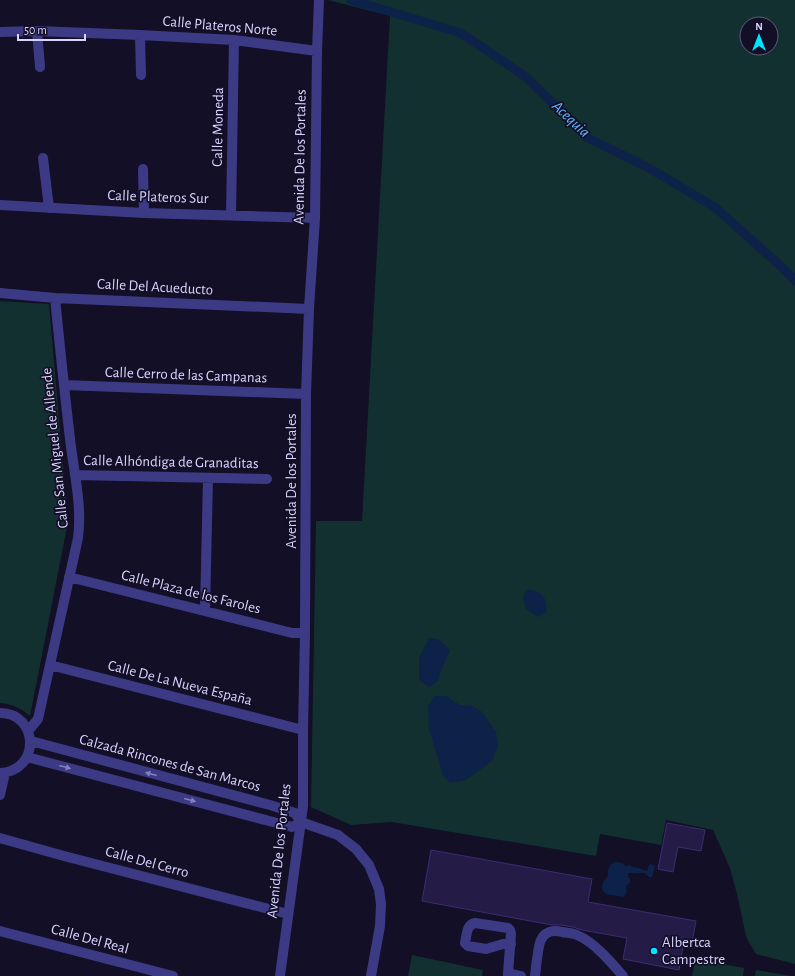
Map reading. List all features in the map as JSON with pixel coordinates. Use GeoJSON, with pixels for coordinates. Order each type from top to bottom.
{"type":"FeatureCollection","features":[{"type":"Feature","properties":{"kind":"street","name":"Avenida De los Portales"},"geometry":{"type":"LineString","coordinates":[[280,976],[302,806],[305,633],[306,394],[309,309],[315,218],[319,0]]}},
{"type":"Feature","properties":{"kind":"street","name":"Calle Plateros Norte"},"geometry":{"type":"LineString","coordinates":[[0,32],[37,31],[234,40],[317,51]]}},
{"type":"Feature","properties":{"kind":"street"},"geometry":{"type":"LineString","coordinates":[[37,31],[40,67]]}},
{"type":"Feature","properties":{"kind":"street"},"geometry":{"type":"LineString","coordinates":[[140,35],[141,75]]}},
{"type":"Feature","properties":{"kind":"street","name":"Calle Moneda"},"geometry":{"type":"LineString","coordinates":[[231,215],[234,40]]}},
{"type":"Feature","properties":{"kind":"street"},"geometry":{"type":"LineString","coordinates":[[43,158],[48,208]]}},
{"type":"Feature","properties":{"kind":"street"},"geometry":{"type":"LineString","coordinates":[[143,169],[144,213]]}},
{"type":"Feature","properties":{"kind":"street","name":"Calle Plateros Sur"},"geometry":{"type":"LineString","coordinates":[[0,206],[144,213],[315,218]]}},
{"type":"Feature","properties":{"kind":"street","name":"Calle Del Acueducto"},"geometry":{"type":"LineString","coordinates":[[0,293],[55,298],[309,309]]}},
{"type":"Feature","properties":{"kind":"street","name":"Calle San Miguel de Allende"},"geometry":{"type":"LineString","coordinates":[[28,731],[38,719],[79,528],[78,501],[55,298]]}},
{"type":"Feature","properties":{"kind":"street","name":"Calle Cerro de las Campanas"},"geometry":{"type":"LineString","coordinates":[[64,385],[306,394]]}},
{"type":"Feature","properties":{"kind":"street","name":"Calle Alhóndiga de Granaditas"},"geometry":{"type":"LineString","coordinates":[[74,475],[267,479]]}},
{"type":"Feature","properties":{"kind":"street"},"geometry":{"type":"LineString","coordinates":[[205,611],[208,478]]}},
{"type":"Feature","properties":{"kind":"street","name":"Calle Plaza de los Faroles"},"geometry":{"type":"LineString","coordinates":[[69,577],[292,633],[305,633]]}},
{"type":"Feature","properties":{"kind":"street","name":"Calle De La Nueva España"},"geometry":{"type":"LineString","coordinates":[[50,665],[303,730]]}},
{"type":"Feature","properties":{"kind":"street"},"geometry":{"type":"LineString","coordinates":[[0,713],[12,715],[24,724],[28,731],[30,741],[30,749],[23,763],[18,768],[3,773],[0,796]]}},
{"type":"Feature","properties":{"kind":"street","name":"Calzada Rincones de San Marcos"},"geometry":{"type":"LineString","coordinates":[[27,757],[292,827],[300,822],[295,813],[270,805],[30,741]]}},
{"type":"Feature","properties":{"kind":"street"},"geometry":{"type":"LineString","coordinates":[[300,822],[338,835],[356,849],[369,865],[379,889],[381,904],[380,926],[371,976]]}},
{"type":"Feature","properties":{"kind":"street","name":"Calle Del Cerro"},"geometry":{"type":"LineString","coordinates":[[0,838],[288,914]]}},
{"type":"Feature","properties":{"kind":"street","name":"Calle Del Real"},"geometry":{"type":"LineString","coordinates":[[0,931],[172,976]]}},
{"type":"Feature","properties":{"kind":"street"},"geometry":{"type":"LineString","coordinates":[[535,976],[540,941],[544,935],[549,932],[556,931],[576,934],[595,946],[623,976]]}},
{"type":"Feature","properties":{"kind":"street"},"geometry":{"type":"LineString","coordinates":[[510,944],[508,975],[521,976]]}},
{"type":"Feature","properties":{"kind":"green space"},"geometry":{"type":"Polygon","coordinates":[[[328,0],[795,0],[795,964],[756,954],[746,937],[730,868],[713,830],[666,820],[661,845],[600,834],[596,856],[392,822],[351,825],[311,807],[316,521],[362,521],[390,16],[328,0]]]}},
{"type":"Feature","properties":{"kind":"green space"},"geometry":{"type":"Polygon","coordinates":[[[0,301],[49,304],[68,522],[30,716],[16,707],[0,703],[0,301]]]}},
{"type":"Feature","properties":{"kind":"green space"},"geometry":{"type":"Polygon","coordinates":[[[412,955],[483,970],[482,976],[408,976],[412,955]]]}},
{"type":"Feature","properties":{"kind":"green space"},"geometry":{"type":"Polygon","coordinates":[[[695,959],[744,968],[743,976],[692,976],[695,959]]]}},
{"type":"Feature","properties":{"kind":"green space"},"geometry":{"type":"Polygon","coordinates":[[[756,970],[791,976],[755,976],[756,970]]]}},
{"type":"Feature","properties":{"kind":"water"},"geometry":{"type":"Polygon","coordinates":[[[526,590],[536,591],[543,596],[546,603],[546,613],[538,617],[526,609],[523,598],[526,590]]]}},
{"type":"Feature","properties":{"kind":"water"},"geometry":{"type":"Polygon","coordinates":[[[429,638],[438,639],[450,650],[438,681],[429,687],[419,680],[419,658],[429,638]]]}},
{"type":"Feature","properties":{"kind":"water"},"geometry":{"type":"Polygon","coordinates":[[[434,696],[446,696],[460,705],[472,706],[481,711],[496,732],[498,746],[492,761],[466,780],[450,783],[443,775],[429,729],[428,707],[434,696]]]}},
{"type":"Feature","properties":{"kind":"water"},"geometry":{"type":"Polygon","coordinates":[[[615,862],[622,863],[626,867],[628,865],[647,871],[649,865],[651,864],[655,866],[652,877],[649,877],[644,873],[628,873],[630,883],[626,886],[627,889],[623,897],[606,894],[602,888],[603,882],[608,876],[610,865],[615,862]]]}},
{"type":"Feature","properties":{"kind":"building"},"geometry":{"type":"Polygon","coordinates":[[[667,823],[705,830],[701,851],[678,847],[673,872],[658,869],[667,823]]]}},
{"type":"Feature","properties":{"kind":"building"},"geometry":{"type":"Polygon","coordinates":[[[431,850],[592,879],[588,902],[696,921],[691,948],[683,946],[679,970],[623,959],[627,938],[573,927],[552,925],[422,901],[431,850]]]}},
{"type":"Feature","properties":{"kind":"waterway","name":"Acequia"},"geometry":{"type":"LineString","coordinates":[[351,0],[461,33],[526,77],[588,138],[649,168],[716,208],[795,281]]}},
{"type":"Feature","properties":{"kind":"place","name":"Albertca Campestre"},"geometry":{"type":"Point","coordinates":[654,951]}}]}
